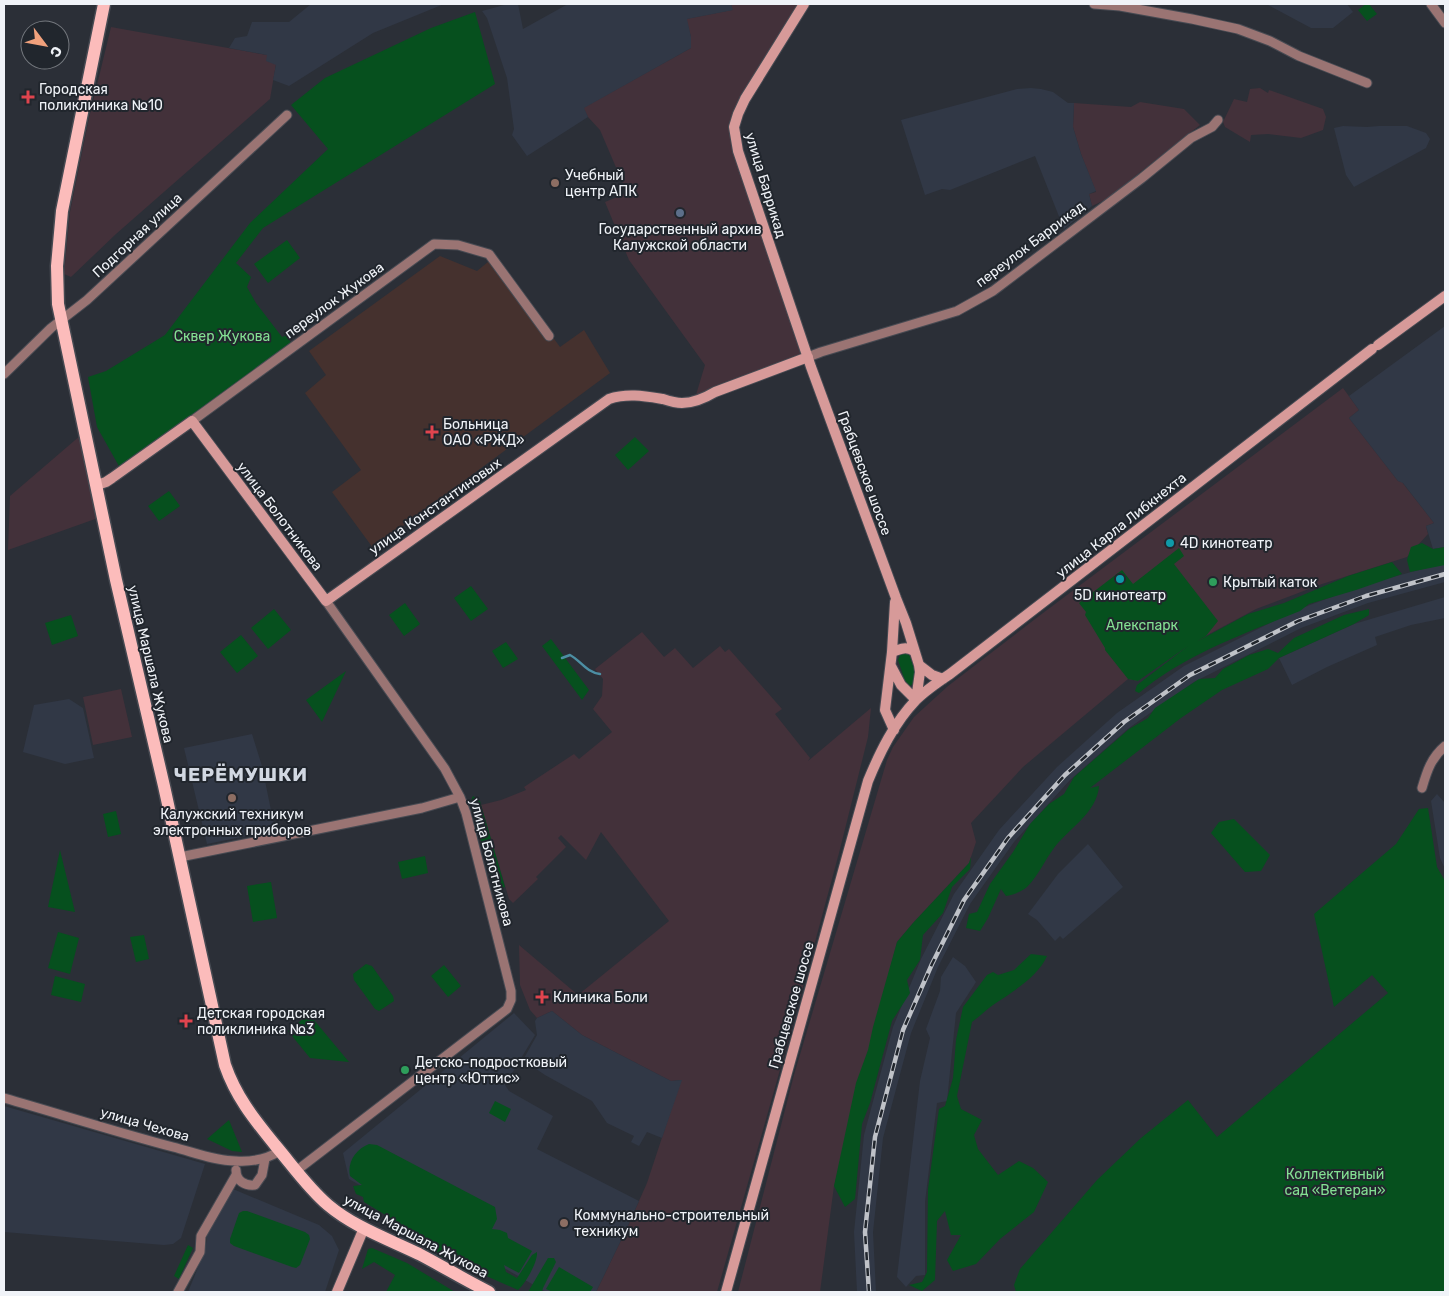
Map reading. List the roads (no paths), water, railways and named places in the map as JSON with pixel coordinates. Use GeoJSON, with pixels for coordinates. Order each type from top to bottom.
{"type":"FeatureCollection","features":[{"type":"Feature","properties":{"kind":"main road","name":"улица Маршала Жукова"},"geometry":{"type":"LineString","coordinates":[[104,4],[62,211],[57,266],[58,304],[116,580],[229,1078],[235,1091],[259,1126],[296,1171],[328,1204],[345,1217],[420,1255],[473,1288],[489,1292]]}},
{"type":"Feature","properties":{"kind":"street","name":"улица Баррикад"},"geometry":{"type":"LineString","coordinates":[[804,4],[745,99],[734,128],[738,151],[808,357]]}},
{"type":"Feature","properties":{"kind":"street"},"geometry":{"type":"LineString","coordinates":[[1094,4],[1129,8],[1238,29],[1367,83]]}},
{"type":"Feature","properties":{"kind":"street"},"geometry":{"type":"LineString","coordinates":[[1431,4],[1445,23]]}},
{"type":"Feature","properties":{"kind":"street","name":"Подгорная улица"},"geometry":{"type":"LineString","coordinates":[[4,374],[287,115]]}},
{"type":"Feature","properties":{"kind":"street","name":"переулок Баррикад"},"geometry":{"type":"LineString","coordinates":[[808,357],[957,310],[993,291],[1191,138],[1212,127],[1218,120]]}},
{"type":"Feature","properties":{"kind":"street","name":"переулок Жукова"},"geometry":{"type":"LineString","coordinates":[[97,485],[106,482],[192,421],[434,244],[458,245],[489,254],[549,336]]}},
{"type":"Feature","properties":{"kind":"street","name":"улица Карла Либкнехта"},"geometry":{"type":"LineString","coordinates":[[894,730],[903,715],[929,688],[1375,347],[1445,296]]}},
{"type":"Feature","properties":{"kind":"street","name":"Грабцевское шоссе"},"geometry":{"type":"LineString","coordinates":[[808,357],[906,623],[919,665]]}},
{"type":"Feature","properties":{"kind":"street","name":"улица Константиновых"},"geometry":{"type":"LineString","coordinates":[[326,602],[609,399],[627,395],[646,396],[681,403],[692,402],[808,357]]}},
{"type":"Feature","properties":{"kind":"street","name":"улица Болотникова"},"geometry":{"type":"LineString","coordinates":[[192,421],[326,602],[445,769],[460,797],[511,991],[511,1000],[507,1009],[296,1171]]}},
{"type":"Feature","properties":{"kind":"street","name":"Грабцевское шоссе"},"geometry":{"type":"LineString","coordinates":[[726,1292],[868,782],[878,757],[894,730],[885,710],[891,666],[896,598]]}},
{"type":"Feature","properties":{"kind":"street"},"geometry":{"type":"LineString","coordinates":[[892,652],[903,648],[909,648],[914,651]]}},
{"type":"Feature","properties":{"kind":"street"},"geometry":{"type":"LineString","coordinates":[[919,665],[932,675],[943,679]]}},
{"type":"Feature","properties":{"kind":"street"},"geometry":{"type":"LineString","coordinates":[[916,700],[920,672],[919,665]]}},
{"type":"Feature","properties":{"kind":"street"},"geometry":{"type":"LineString","coordinates":[[891,666],[900,685],[916,700]]}},
{"type":"Feature","properties":{"kind":"street"},"geometry":{"type":"LineString","coordinates":[[1422,788],[1428,766],[1445,746]]}},
{"type":"Feature","properties":{"kind":"street"},"geometry":{"type":"LineString","coordinates":[[180,857],[422,808],[460,797]]}},
{"type":"Feature","properties":{"kind":"street","name":"улица Чехова"},"geometry":{"type":"LineString","coordinates":[[4,1098],[220,1159],[236,1161],[265,1158],[280,1151]]}},
{"type":"Feature","properties":{"kind":"street"},"geometry":{"type":"LineString","coordinates":[[236,1175],[240,1181],[248,1186],[255,1184],[262,1175],[265,1158]]}},
{"type":"Feature","properties":{"kind":"street"},"geometry":{"type":"LineString","coordinates":[[178,1292],[200,1252],[201,1236],[236,1175],[236,1161]]}},
{"type":"Feature","properties":{"kind":"street"},"geometry":{"type":"LineString","coordinates":[[337,1292],[364,1228]]}},
{"type":"Feature","properties":{"kind":"waterway"},"geometry":{"type":"LineString","coordinates":[[562,658],[570,655],[587,669],[600,674]]}},
{"type":"Feature","properties":{"kind":"railway"},"geometry":{"type":"LineString","coordinates":[[869,1292],[865,1232],[875,1137],[903,1030],[932,964],[964,900],[1008,838],[1065,775],[1124,722],[1190,675],[1298,621],[1366,596],[1445,574]]}},
{"type":"Feature","properties":{"kind":"place","name":"Городская поликлиника №10"},"geometry":{"type":"Point","coordinates":[28,97]}},
{"type":"Feature","properties":{"kind":"place","name":"Учебный центр АПК"},"geometry":{"type":"Point","coordinates":[555,183]}},
{"type":"Feature","properties":{"kind":"place","name":"Государственный архив Калужской области"},"geometry":{"type":"Point","coordinates":[680,213]}},
{"type":"Feature","properties":{"kind":"place","name":"Больница ОАО «РЖД»"},"geometry":{"type":"Point","coordinates":[432,432]}},
{"type":"Feature","properties":{"kind":"place","name":"4D кинотеатр"},"geometry":{"type":"Point","coordinates":[1170,543]}},
{"type":"Feature","properties":{"kind":"place","name":"5D кинотеатр"},"geometry":{"type":"Point","coordinates":[1120,579]}},
{"type":"Feature","properties":{"kind":"place","name":"Крытый каток"},"geometry":{"type":"Point","coordinates":[1213,582]}},
{"type":"Feature","properties":{"kind":"place","name":"Калужский техникум электронных приборов"},"geometry":{"type":"Point","coordinates":[232,798]}},
{"type":"Feature","properties":{"kind":"place","name":"Клиника Боли"},"geometry":{"type":"Point","coordinates":[542,997]}},
{"type":"Feature","properties":{"kind":"place","name":"Детская городская поликлиника №3"},"geometry":{"type":"Point","coordinates":[186,1021]}},
{"type":"Feature","properties":{"kind":"place","name":"Детско-подростковый центр «Юттис»"},"geometry":{"type":"Point","coordinates":[405,1070]}},
{"type":"Feature","properties":{"kind":"place","name":"Коммунально-строительный техникум"},"geometry":{"type":"Point","coordinates":[564,1223]}},
{"type":"Feature","properties":{"kind":"district","name":"ЧЕРЁМУШКИ"},"geometry":{"type":"Point","coordinates":[241,774]}},
{"type":"Feature","properties":{"kind":"park label","name":"Сквер Жукова"},"geometry":{"type":"Point","coordinates":[222,336]}},
{"type":"Feature","properties":{"kind":"park label","name":"Алекспарк"},"geometry":{"type":"Point","coordinates":[1142,625]}},
{"type":"Feature","properties":{"kind":"park label","name":"Коллективный сад «Ветеран»"},"geometry":{"type":"Point","coordinates":[1335,1182]}}]}
